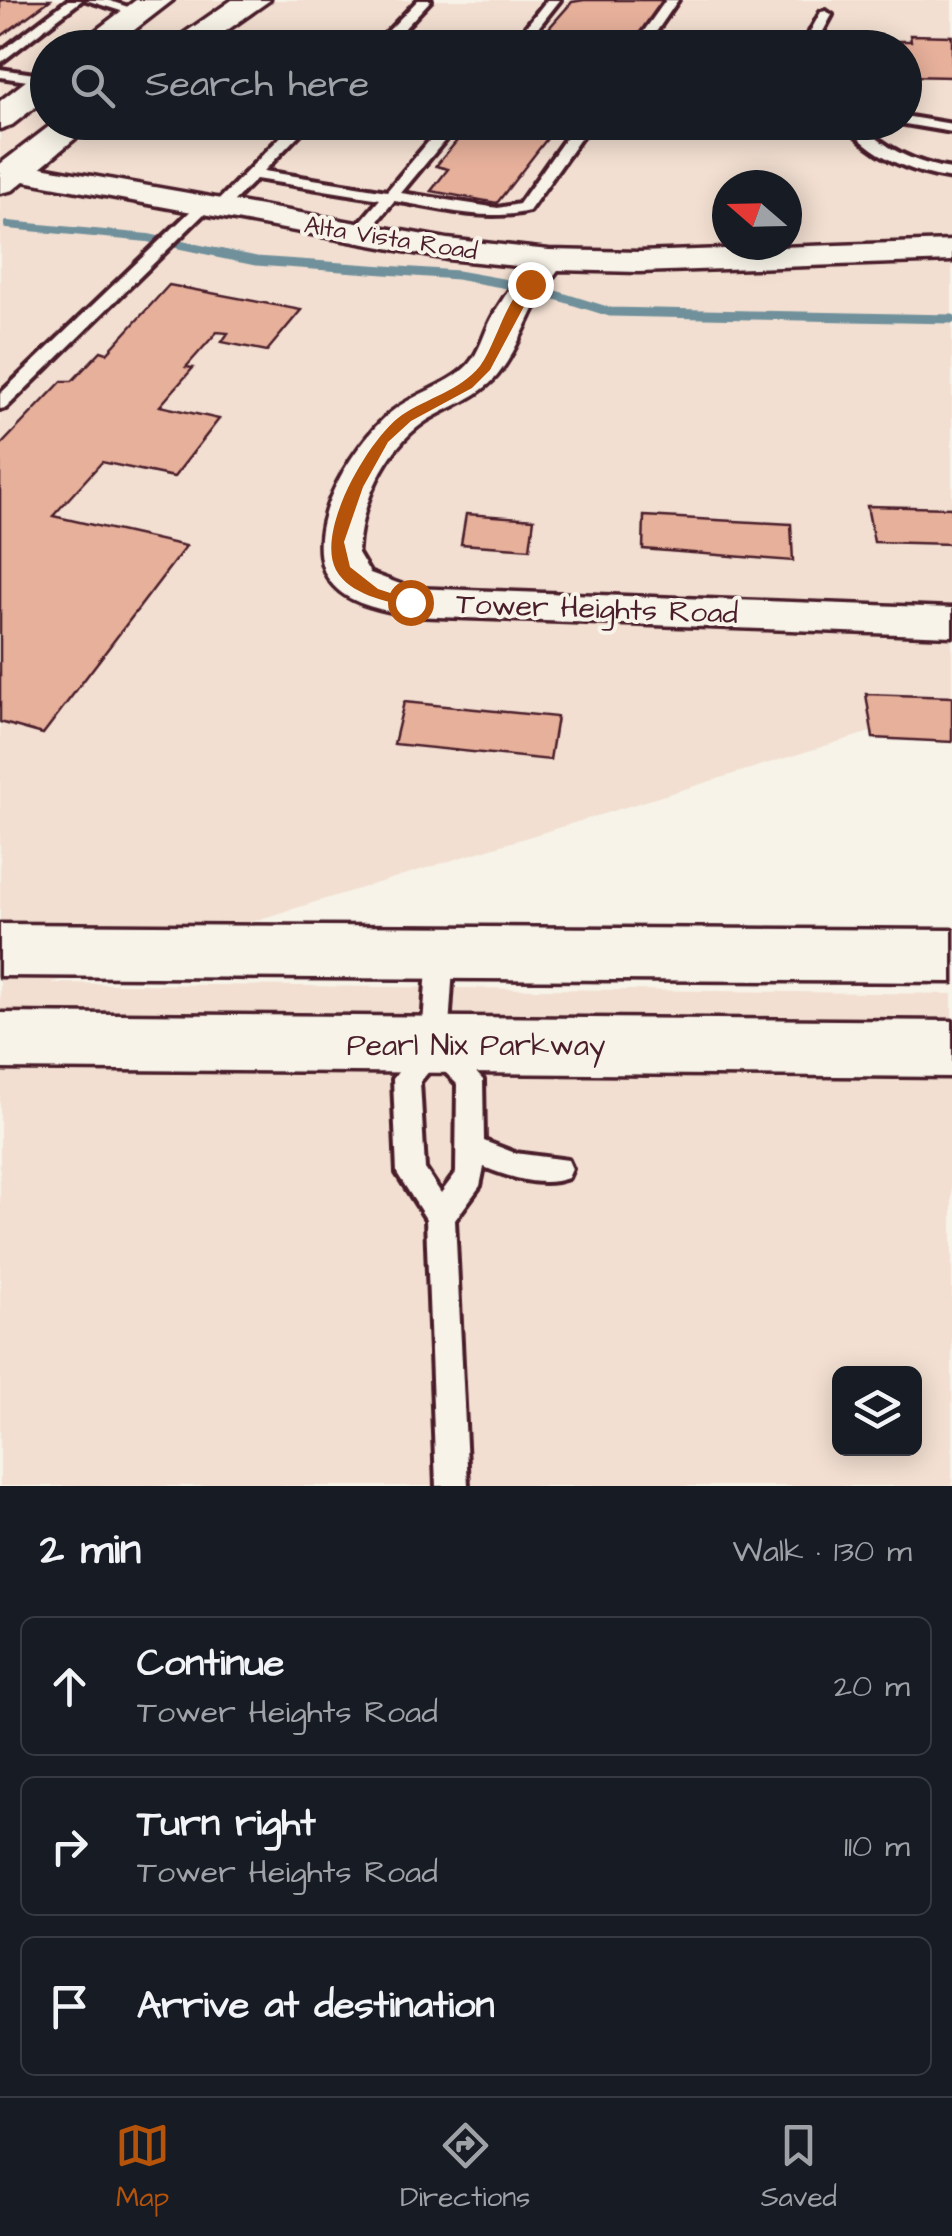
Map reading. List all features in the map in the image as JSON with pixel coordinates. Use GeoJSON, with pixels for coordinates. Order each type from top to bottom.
{"type":"FeatureCollection","features":[{"type":"Feature","properties":{"kind":"main road"},"geometry":{"type":"LineString","coordinates":[[208,30],[254,0]]}},
{"type":"Feature","properties":{"kind":"main road"},"geometry":{"type":"LineString","coordinates":[[114,30],[147,6]]}},
{"type":"Feature","properties":{"kind":"main road"},"geometry":{"type":"LineString","coordinates":[[5,109],[30,92]]}},
{"type":"Feature","properties":{"kind":"main road"},"geometry":{"type":"LineString","coordinates":[[6,177],[54,140]]}},
{"type":"Feature","properties":{"kind":"main road"},"geometry":{"type":"LineString","coordinates":[[0,950],[952,956]]}},
{"type":"Feature","properties":{"kind":"main road","name":"Pearl Nix Parkway"},"geometry":{"type":"LineString","coordinates":[[0,1041],[952,1049]]}},
{"type":"Feature","properties":{"kind":"street","name":"Alta Vista Road"},"geometry":{"type":"LineString","coordinates":[[6,177],[212,207],[448,249],[549,260],[640,262],[952,250]]}},
{"type":"Feature","properties":{"kind":"street","name":"Tower Heights Road"},"geometry":{"type":"LineString","coordinates":[[549,260],[513,310],[486,367],[468,386],[406,418],[382,440],[356,487],[336,542],[344,570],[374,593],[410,602],[952,622]]}},
{"type":"Feature","properties":{"kind":"lane"},"geometry":{"type":"LineString","coordinates":[[37,30],[76,0]]}},
{"type":"Feature","properties":{"kind":"lane"},"geometry":{"type":"LineString","coordinates":[[92,0],[147,6]]}},
{"type":"Feature","properties":{"kind":"lane"},"geometry":{"type":"LineString","coordinates":[[396,30],[425,0]]}},
{"type":"Feature","properties":{"kind":"lane"},"geometry":{"type":"LineString","coordinates":[[530,30],[554,0]]}},
{"type":"Feature","properties":{"kind":"lane"},"geometry":{"type":"LineString","coordinates":[[651,30],[672,0]]}},
{"type":"Feature","properties":{"kind":"lane"},"geometry":{"type":"LineString","coordinates":[[818,30],[826,16]]}},
{"type":"Feature","properties":{"kind":"lane"},"geometry":{"type":"LineString","coordinates":[[0,59],[30,36]]}},
{"type":"Feature","properties":{"kind":"lane"},"geometry":{"type":"LineString","coordinates":[[0,73],[30,77]]}},
{"type":"Feature","properties":{"kind":"lane"},"geometry":{"type":"LineString","coordinates":[[922,123],[952,128]]}},
{"type":"Feature","properties":{"kind":"lane"},"geometry":{"type":"LineString","coordinates":[[0,404],[286,140]]}},
{"type":"Feature","properties":{"kind":"lane"},"geometry":{"type":"LineString","coordinates":[[358,233],[438,140]]}},
{"type":"Feature","properties":{"kind":"lane"},"geometry":{"type":"LineString","coordinates":[[253,174],[498,214],[524,208],[572,140]]}},
{"type":"Feature","properties":{"kind":"lane"},"geometry":{"type":"LineString","coordinates":[[866,140],[898,160],[928,172],[952,174]]}},
{"type":"Feature","properties":{"kind":"lane"},"geometry":{"type":"LineString","coordinates":[[440,953],[435,1044],[406,1079],[411,1173],[440,1216],[452,1486]]}},
{"type":"Feature","properties":{"kind":"lane"},"geometry":{"type":"LineString","coordinates":[[435,1044],[470,1080],[470,1178],[440,1216]]}},
{"type":"Feature","properties":{"kind":"lane"},"geometry":{"type":"LineString","coordinates":[[470,1148],[515,1166],[558,1168]]}},
{"type":"Feature","properties":{"kind":"shaded area"},"geometry":{"type":"Polygon","coordinates":[[[0,0],[952,0],[952,707],[51,983],[952,994],[952,1486],[0,1486],[0,0]]]}},
{"type":"Feature","properties":{"kind":"building"},"geometry":{"type":"Polygon","coordinates":[[[0,0],[50,0],[0,37],[0,0]]]}},
{"type":"Feature","properties":{"kind":"building"},"geometry":{"type":"Polygon","coordinates":[[[663,0],[642,30],[547,30],[572,2],[663,0]]]}},
{"type":"Feature","properties":{"kind":"building"},"geometry":{"type":"Polygon","coordinates":[[[922,35],[952,36],[952,77],[922,76],[922,35]]]}},
{"type":"Feature","properties":{"kind":"building"},"geometry":{"type":"Polygon","coordinates":[[[458,140],[546,140],[497,203],[431,191],[448,169],[436,166],[458,140]]]}},
{"type":"Feature","properties":{"kind":"building"},"geometry":{"type":"Polygon","coordinates":[[[169,285],[301,310],[267,351],[222,342],[228,333],[217,332],[186,367],[193,368],[160,406],[219,419],[174,477],[102,462],[53,516],[186,546],[43,734],[0,722],[0,446],[62,381],[72,381],[101,351],[107,353],[169,285]]]}},
{"type":"Feature","properties":{"kind":"building"},"geometry":{"type":"Polygon","coordinates":[[[867,506],[952,508],[952,544],[874,542],[867,506]]]}},
{"type":"Feature","properties":{"kind":"building"},"geometry":{"type":"Polygon","coordinates":[[[466,514],[534,519],[530,549],[461,544],[466,514]]]}},
{"type":"Feature","properties":{"kind":"building"},"geometry":{"type":"Polygon","coordinates":[[[644,516],[791,524],[793,561],[643,549],[644,516]]]}},
{"type":"Feature","properties":{"kind":"building"},"geometry":{"type":"Polygon","coordinates":[[[866,694],[952,697],[952,742],[873,738],[866,694]]]}},
{"type":"Feature","properties":{"kind":"building"},"geometry":{"type":"Polygon","coordinates":[[[404,702],[557,717],[550,760],[394,744],[404,702]]]}},
{"type":"Feature","properties":{"kind":"waterway"},"geometry":{"type":"LineString","coordinates":[[8,225],[148,238],[229,255]]}},
{"type":"Feature","properties":{"kind":"waterway"},"geometry":{"type":"LineString","coordinates":[[217,253],[256,261],[457,275],[536,289],[610,312],[952,319]]}},
{"type":"Feature","properties":{"kind":"route"},"geometry":{"type":"LineString","coordinates":[[410,602],[374,593],[344,570],[336,542],[356,487],[382,440],[406,418],[468,386],[486,367],[530,284]]}}]}
